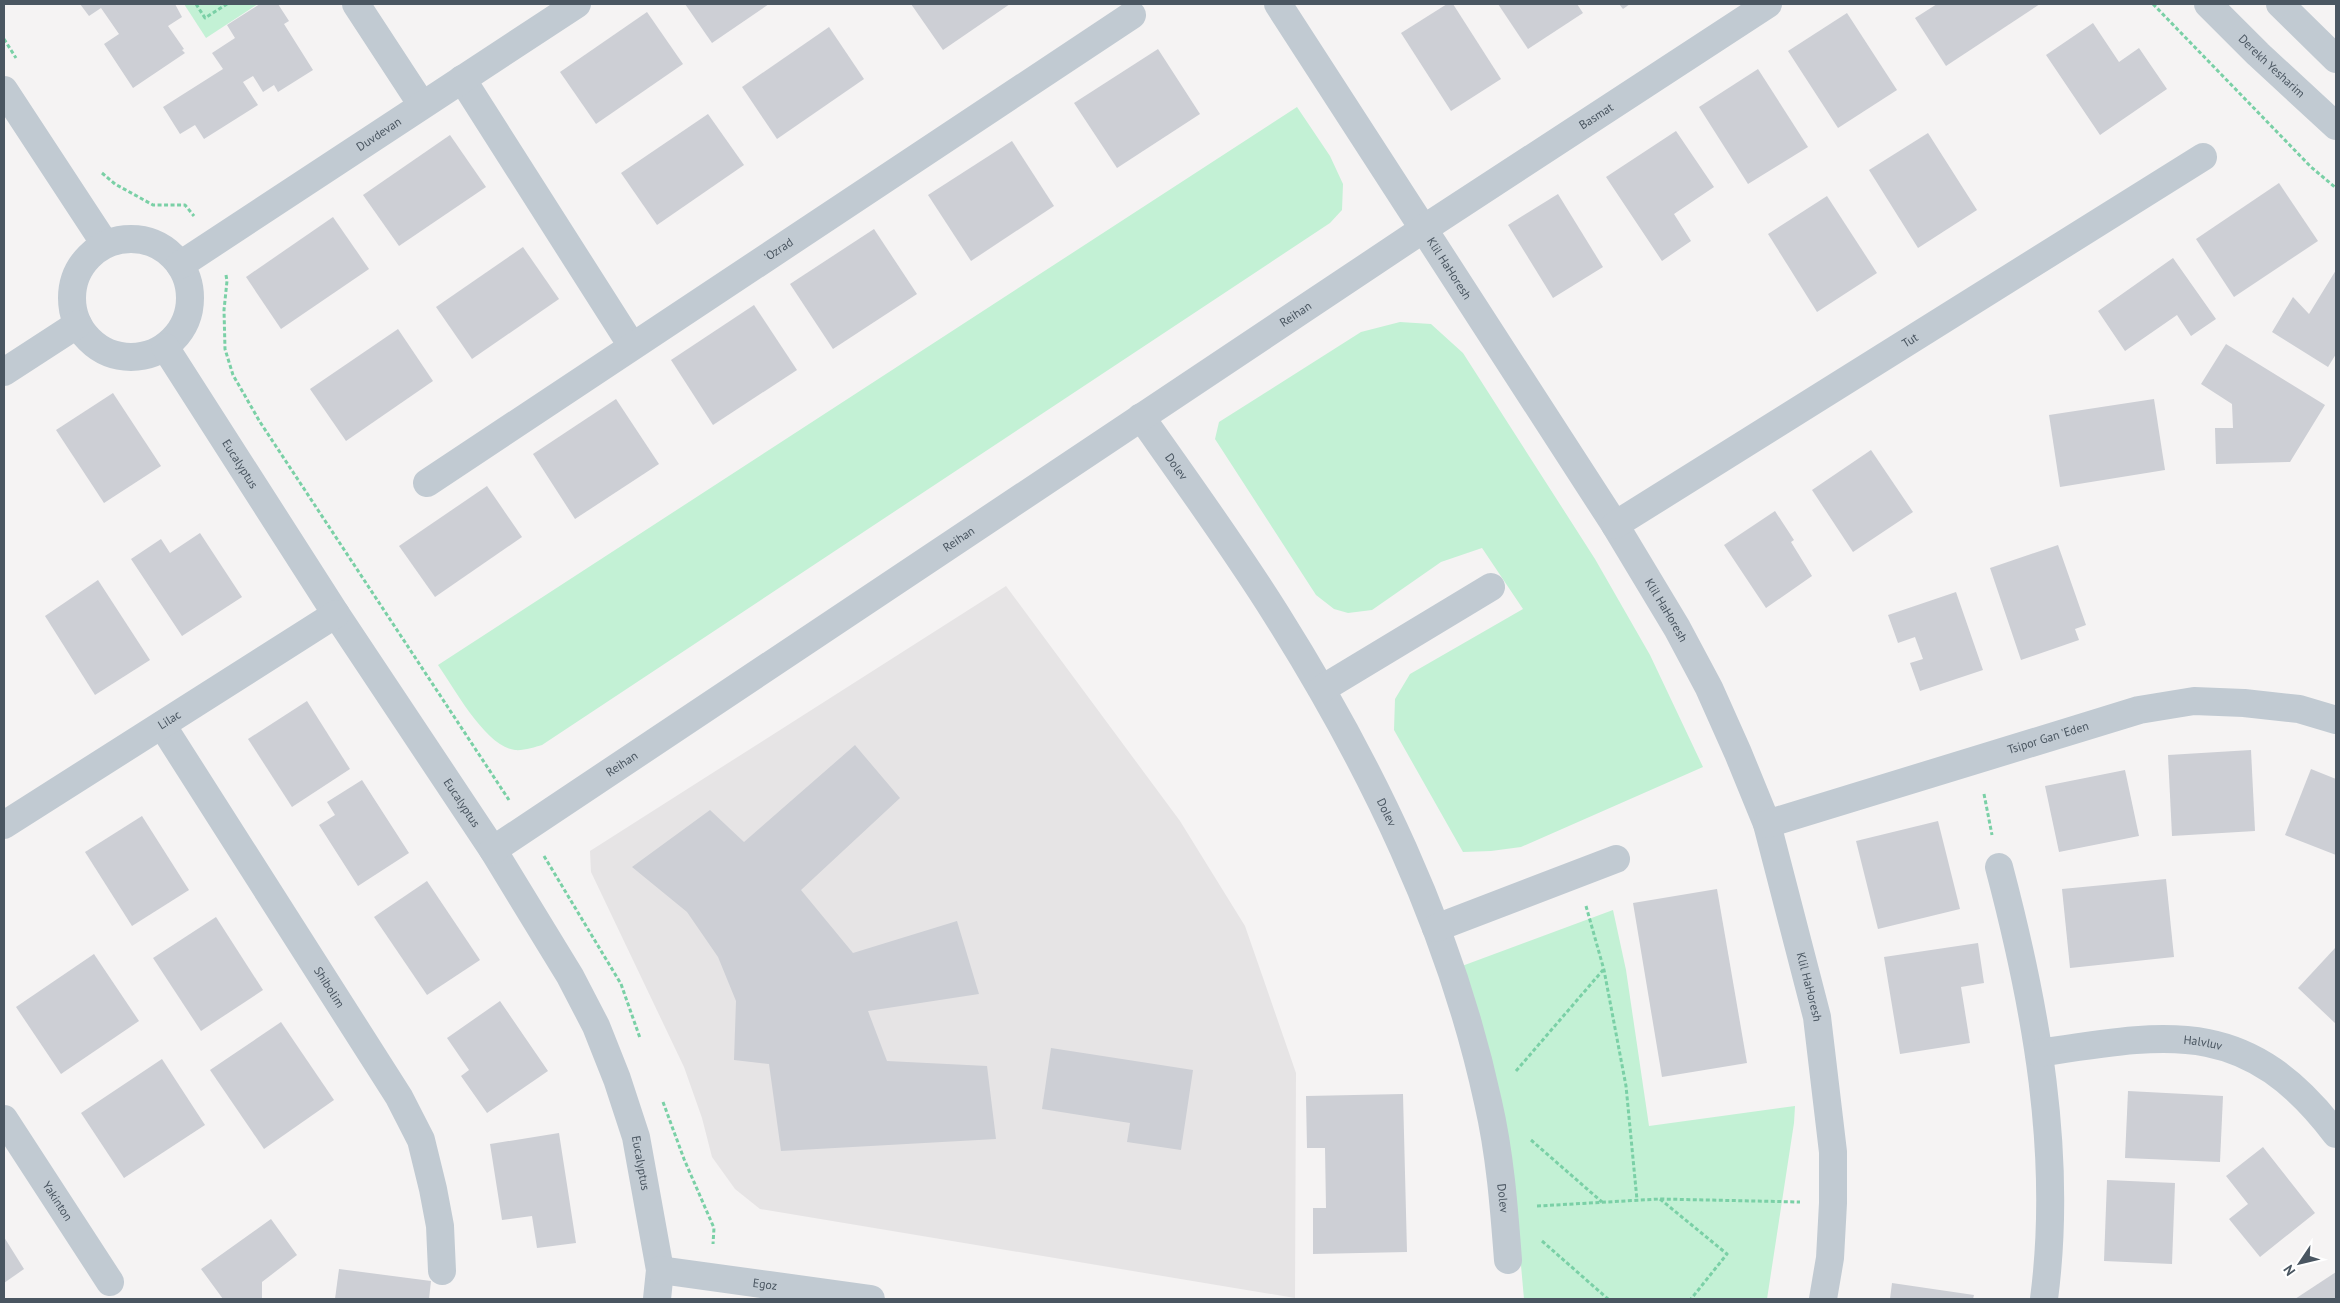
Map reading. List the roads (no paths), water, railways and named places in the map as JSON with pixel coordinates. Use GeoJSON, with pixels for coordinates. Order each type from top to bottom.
{"type":"FeatureCollection","features":[{"type":"Feature","properties":{"kind":"street"},"geometry":{"type":"LineString","coordinates":[[356,4],[422,105]]}},
{"type":"Feature","properties":{"kind":"street","name":"Duvdevan"},"geometry":{"type":"LineString","coordinates":[[180,265],[577,4]]}},
{"type":"Feature","properties":{"kind":"street","name":"Klil HaHoresh"},"geometry":{"type":"LineString","coordinates":[[1278,4],[1425,228],[1615,524],[1678,628],[1709,688],[1767,824],[1817,1017],[1833,1152],[1830,1258],[1823,1299]]}},
{"type":"Feature","properties":{"kind":"street","name":"Basmat"},"geometry":{"type":"LineString","coordinates":[[1425,228],[1768,4]]}},
{"type":"Feature","properties":{"kind":"street","name":"Derekh Yesharim"},"geometry":{"type":"LineString","coordinates":[[2208,4],[2258,54],[2336,126]]}},
{"type":"Feature","properties":{"kind":"street"},"geometry":{"type":"LineString","coordinates":[[2280,4],[2336,59]]}},
{"type":"Feature","properties":{"kind":"street","name":"'Ozrad"},"geometry":{"type":"LineString","coordinates":[[427,483],[1132,15]]}},
{"type":"Feature","properties":{"kind":"street"},"geometry":{"type":"LineString","coordinates":[[462,80],[632,346]]}},
{"type":"Feature","properties":{"kind":"street"},"geometry":{"type":"LineString","coordinates":[[4,90],[105,244]]}},
{"type":"Feature","properties":{"kind":"street","name":"Tut"},"geometry":{"type":"LineString","coordinates":[[1615,524],[2203,157]]}},
{"type":"Feature","properties":{"kind":"street","name":"Reihan"},"geometry":{"type":"LineString","coordinates":[[493,850],[1425,228]]}},
{"type":"Feature","properties":{"kind":"street"},"geometry":{"type":"LineString","coordinates":[[123,239],[141,240],[166,250],[180,265],[188,281],[189,308],[184,326],[165,347],[139,357],[112,354],[96,346],[78,324],[72,306],[75,278],[90,255],[105,244],[123,239]]}},
{"type":"Feature","properties":{"kind":"street"},"geometry":{"type":"LineString","coordinates":[[4,372],[78,324]]}},
{"type":"Feature","properties":{"kind":"street","name":"Eucalyptus"},"geometry":{"type":"LineString","coordinates":[[165,347],[336,614],[493,850],[570,976],[600,1035],[636,1137],[660,1270],[656,1299]]}},
{"type":"Feature","properties":{"kind":"street","name":"Dolev"},"geometry":{"type":"LineString","coordinates":[[1142,417],[1276,613],[1322,689],[1371,779],[1409,861],[1436,928],[1468,1023],[1489,1103],[1504,1208],[1508,1260]]}},
{"type":"Feature","properties":{"kind":"street"},"geometry":{"type":"LineString","coordinates":[[1322,689],[1491,587]]}},
{"type":"Feature","properties":{"kind":"street","name":"Lilac"},"geometry":{"type":"LineString","coordinates":[[4,825],[336,614]]}},
{"type":"Feature","properties":{"kind":"street","name":"Tsipor Gan 'Eden"},"geometry":{"type":"LineString","coordinates":[[1767,824],[2138,710],[2194,701],[2244,703],[2299,709],[2336,720]]}},
{"type":"Feature","properties":{"kind":"street","name":"Shibolim"},"geometry":{"type":"LineString","coordinates":[[162,725],[399,1097],[420,1140],[433,1189],[440,1226],[442,1271]]}},
{"type":"Feature","properties":{"kind":"street"},"geometry":{"type":"LineString","coordinates":[[1436,928],[1616,859]]}},
{"type":"Feature","properties":{"kind":"street"},"geometry":{"type":"LineString","coordinates":[[1999,867],[2029,992],[2046,1114],[2049,1175],[2044,1299]]}},
{"type":"Feature","properties":{"kind":"street","name":"Halvluv"},"geometry":{"type":"LineString","coordinates":[[2039,1053],[2143,1038],[2172,1038],[2226,1047],[2252,1057],[2276,1072],[2300,1092],[2336,1134]]}},
{"type":"Feature","properties":{"kind":"street","name":"Yakinton"},"geometry":{"type":"LineString","coordinates":[[4,1119],[110,1282]]}},
{"type":"Feature","properties":{"kind":"street","name":"Egoz"},"geometry":{"type":"LineString","coordinates":[[660,1270],[871,1299]]}}]}
